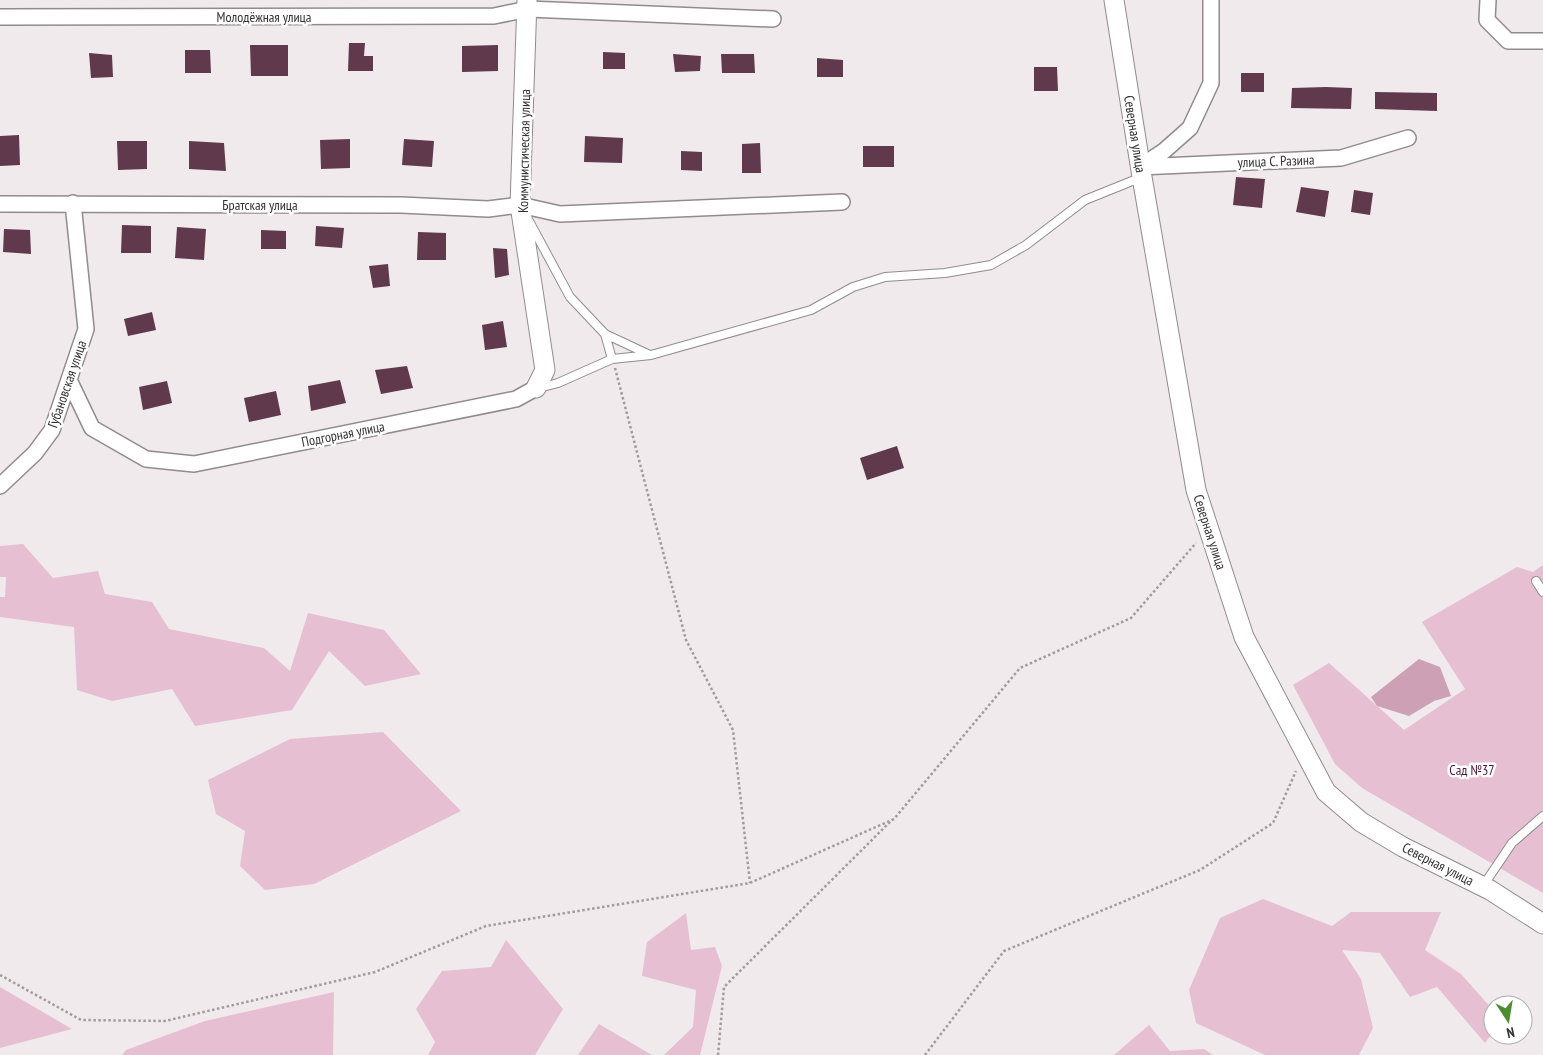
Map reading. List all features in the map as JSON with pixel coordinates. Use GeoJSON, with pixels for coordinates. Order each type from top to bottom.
{"type":"FeatureCollection","features":[{"type":"Feature","properties":{"kind":"street","name":"Северная улица"},"geometry":{"type":"LineString","coordinates":[[1114,0],[1141,172],[1196,490],[1244,637],[1326,792],[1361,822],[1403,847],[1482,886],[1543,924]]}},
{"type":"Feature","properties":{"kind":"street"},"geometry":{"type":"LineString","coordinates":[[1141,172],[1190,128],[1211,83],[1211,0]]}},
{"type":"Feature","properties":{"kind":"street"},"geometry":{"type":"LineString","coordinates":[[1488,0],[1487,20],[1508,41],[1543,41]]}},
{"type":"Feature","properties":{"kind":"street","name":"Молодёжная улица"},"geometry":{"type":"LineString","coordinates":[[0,17],[494,16],[528,5],[773,19]]}},
{"type":"Feature","properties":{"kind":"street","name":"Коммунистическая улица"},"geometry":{"type":"LineString","coordinates":[[528,5],[520,205],[545,370],[536,388]]}},
{"type":"Feature","properties":{"kind":"street","name":"улица С. Разина"},"geometry":{"type":"LineString","coordinates":[[1141,172],[1341,158],[1408,138]]}},
{"type":"Feature","properties":{"kind":"street","name":"Братская улица"},"geometry":{"type":"LineString","coordinates":[[0,204],[402,205],[488,209],[520,205],[560,214],[842,202]]}},
{"type":"Feature","properties":{"kind":"street","name":"Губановская улица"},"geometry":{"type":"LineString","coordinates":[[0,486],[35,453],[52,430],[86,329],[73,203]]}},
{"type":"Feature","properties":{"kind":"street","name":"Подгорная улица"},"geometry":{"type":"LineString","coordinates":[[69,380],[92,428],[146,458],[194,464],[516,399],[536,388]]}},
{"type":"Feature","properties":{"kind":"lane"},"geometry":{"type":"LineString","coordinates":[[536,388],[558,384],[612,359],[651,355],[811,310],[854,288],[885,277],[945,272],[991,265],[1026,245],[1085,200],[1141,172]]}},
{"type":"Feature","properties":{"kind":"lane"},"geometry":{"type":"LineString","coordinates":[[520,205],[570,297],[605,334],[651,355]]}},
{"type":"Feature","properties":{"kind":"lane"},"geometry":{"type":"LineString","coordinates":[[605,334],[612,359]]}},
{"type":"Feature","properties":{"kind":"lane"},"geometry":{"type":"LineString","coordinates":[[1536,581],[1543,592]]}},
{"type":"Feature","properties":{"kind":"lane"},"geometry":{"type":"LineString","coordinates":[[1482,886],[1512,843],[1543,816]]}},
{"type":"Feature","properties":{"kind":"path"},"geometry":{"type":"LineString","coordinates":[[612,359],[686,640],[733,730],[750,882]]}},
{"type":"Feature","properties":{"kind":"path"},"geometry":{"type":"LineString","coordinates":[[718,1055],[724,988],[894,819],[1020,668],[1132,618],[1209,528]]}},
{"type":"Feature","properties":{"kind":"path"},"geometry":{"type":"LineString","coordinates":[[925,1055],[1004,951],[1200,870],[1273,823],[1305,751]]}},
{"type":"Feature","properties":{"kind":"path"},"geometry":{"type":"LineString","coordinates":[[0,974],[81,1020],[166,1021],[375,972],[486,926],[750,882],[894,819]]}},
{"type":"Feature","properties":{"kind":"green space"},"geometry":{"type":"Polygon","coordinates":[[[23,544],[53,578],[98,571],[105,594],[152,602],[169,629],[264,648],[290,671],[308,613],[384,630],[421,674],[365,686],[329,651],[292,710],[195,726],[172,689],[112,701],[77,690],[74,627],[0,617],[0,597],[5,597],[6,577],[0,577],[0,546],[23,544]]]}},
{"type":"Feature","properties":{"kind":"green space","name":"Сад №37"},"geometry":{"type":"Polygon","coordinates":[[[1543,565],[1543,893],[1362,788],[1335,764],[1293,685],[1329,663],[1404,730],[1465,689],[1422,622],[1517,567],[1533,572],[1543,565]]]}},
{"type":"Feature","properties":{"kind":"green space"},"geometry":{"type":"Polygon","coordinates":[[[383,732],[461,811],[314,884],[265,890],[240,866],[245,831],[216,814],[208,780],[290,739],[383,732]]]}},
{"type":"Feature","properties":{"kind":"green space"},"geometry":{"type":"Polygon","coordinates":[[[1263,899],[1332,926],[1351,912],[1441,912],[1425,950],[1461,974],[1483,999],[1483,1041],[1437,987],[1410,997],[1380,953],[1342,950],[1361,979],[1373,1028],[1359,1055],[1265,1055],[1196,1023],[1189,990],[1220,918],[1263,899]]]}},
{"type":"Feature","properties":{"kind":"green space"},"geometry":{"type":"Polygon","coordinates":[[[686,913],[691,950],[715,947],[722,966],[700,1055],[664,1055],[693,1027],[696,990],[642,976],[647,942],[686,913]]]}},
{"type":"Feature","properties":{"kind":"green space"},"geometry":{"type":"Polygon","coordinates":[[[506,940],[563,1009],[535,1055],[428,1055],[435,1042],[416,1009],[442,971],[491,967],[506,940]]]}},
{"type":"Feature","properties":{"kind":"green space"},"geometry":{"type":"Polygon","coordinates":[[[0,987],[72,1029],[0,1048],[0,987]]]}},
{"type":"Feature","properties":{"kind":"green space"},"geometry":{"type":"Polygon","coordinates":[[[334,992],[333,1055],[122,1055],[126,1050],[205,1021],[334,992]]]}},
{"type":"Feature","properties":{"kind":"green space"},"geometry":{"type":"Polygon","coordinates":[[[599,1024],[652,1055],[578,1055],[599,1024]]]}},
{"type":"Feature","properties":{"kind":"green space"},"geometry":{"type":"Polygon","coordinates":[[[1149,1025],[1170,1051],[1204,1049],[1213,1055],[1114,1055],[1149,1025]]]}},
{"type":"Feature","properties":{"kind":"shaded area"},"geometry":{"type":"Polygon","coordinates":[[[1419,659],[1440,667],[1451,696],[1434,701],[1409,716],[1377,706],[1371,697],[1419,659]]]}},
{"type":"Feature","properties":{"kind":"building"},"geometry":{"type":"Polygon","coordinates":[[[349,43],[365,43],[364,56],[373,56],[373,71],[348,71],[349,43]]]}},
{"type":"Feature","properties":{"kind":"building"},"geometry":{"type":"Polygon","coordinates":[[[250,45],[288,45],[288,76],[251,76],[250,45]]]}},
{"type":"Feature","properties":{"kind":"building"},"geometry":{"type":"Polygon","coordinates":[[[498,45],[498,71],[462,72],[462,46],[498,45]]]}},
{"type":"Feature","properties":{"kind":"building"},"geometry":{"type":"Polygon","coordinates":[[[185,50],[210,50],[211,73],[185,73],[185,50]]]}},
{"type":"Feature","properties":{"kind":"building"},"geometry":{"type":"Polygon","coordinates":[[[603,52],[625,53],[625,69],[603,69],[603,52]]]}},
{"type":"Feature","properties":{"kind":"building"},"geometry":{"type":"Polygon","coordinates":[[[89,53],[112,55],[113,77],[91,78],[89,53]]]}},
{"type":"Feature","properties":{"kind":"building"},"geometry":{"type":"Polygon","coordinates":[[[673,54],[701,56],[700,71],[675,72],[673,54]]]}},
{"type":"Feature","properties":{"kind":"building"},"geometry":{"type":"Polygon","coordinates":[[[721,54],[754,54],[755,73],[722,73],[721,54]]]}},
{"type":"Feature","properties":{"kind":"building"},"geometry":{"type":"Polygon","coordinates":[[[817,58],[843,60],[843,77],[817,77],[817,58]]]}},
{"type":"Feature","properties":{"kind":"building"},"geometry":{"type":"Polygon","coordinates":[[[1034,67],[1057,67],[1058,91],[1034,91],[1034,67]]]}},
{"type":"Feature","properties":{"kind":"building"},"geometry":{"type":"Polygon","coordinates":[[[1241,73],[1264,73],[1264,92],[1241,92],[1241,73]]]}},
{"type":"Feature","properties":{"kind":"building"},"geometry":{"type":"Polygon","coordinates":[[[1292,88],[1352,88],[1351,109],[1291,108],[1292,88]]]}},
{"type":"Feature","properties":{"kind":"building"},"geometry":{"type":"Polygon","coordinates":[[[1375,92],[1437,93],[1437,111],[1375,109],[1375,92]]]}},
{"type":"Feature","properties":{"kind":"building"},"geometry":{"type":"Polygon","coordinates":[[[19,135],[20,165],[0,166],[0,136],[19,135]]]}},
{"type":"Feature","properties":{"kind":"building"},"geometry":{"type":"Polygon","coordinates":[[[585,136],[623,138],[622,163],[584,162],[585,136]]]}},
{"type":"Feature","properties":{"kind":"building"},"geometry":{"type":"Polygon","coordinates":[[[350,139],[350,168],[321,169],[320,140],[350,139]]]}},
{"type":"Feature","properties":{"kind":"building"},"geometry":{"type":"Polygon","coordinates":[[[404,139],[434,141],[432,167],[402,165],[404,139]]]}},
{"type":"Feature","properties":{"kind":"building"},"geometry":{"type":"Polygon","coordinates":[[[117,141],[147,141],[147,169],[118,170],[117,141]]]}},
{"type":"Feature","properties":{"kind":"building"},"geometry":{"type":"Polygon","coordinates":[[[189,141],[224,143],[226,171],[189,169],[189,141]]]}},
{"type":"Feature","properties":{"kind":"building"},"geometry":{"type":"Polygon","coordinates":[[[760,143],[761,173],[742,173],[742,144],[760,143]]]}},
{"type":"Feature","properties":{"kind":"building"},"geometry":{"type":"Polygon","coordinates":[[[863,146],[894,146],[894,167],[863,167],[863,146]]]}},
{"type":"Feature","properties":{"kind":"building"},"geometry":{"type":"Polygon","coordinates":[[[681,151],[702,152],[702,171],[681,170],[681,151]]]}},
{"type":"Feature","properties":{"kind":"building"},"geometry":{"type":"Polygon","coordinates":[[[1236,177],[1265,179],[1262,208],[1233,205],[1236,177]]]}},
{"type":"Feature","properties":{"kind":"building"},"geometry":{"type":"Polygon","coordinates":[[[1301,187],[1329,191],[1325,217],[1296,212],[1301,187]]]}},
{"type":"Feature","properties":{"kind":"building"},"geometry":{"type":"Polygon","coordinates":[[[1354,190],[1373,193],[1370,215],[1351,212],[1354,190]]]}},
{"type":"Feature","properties":{"kind":"building"},"geometry":{"type":"Polygon","coordinates":[[[122,225],[151,226],[151,253],[121,253],[122,225]]]}},
{"type":"Feature","properties":{"kind":"building"},"geometry":{"type":"Polygon","coordinates":[[[316,226],[344,228],[342,248],[315,246],[316,226]]]}},
{"type":"Feature","properties":{"kind":"building"},"geometry":{"type":"Polygon","coordinates":[[[177,227],[206,229],[204,260],[175,258],[177,227]]]}},
{"type":"Feature","properties":{"kind":"building"},"geometry":{"type":"Polygon","coordinates":[[[4,229],[30,230],[31,254],[3,252],[4,229]]]}},
{"type":"Feature","properties":{"kind":"building"},"geometry":{"type":"Polygon","coordinates":[[[261,230],[286,231],[286,249],[261,249],[261,230]]]}},
{"type":"Feature","properties":{"kind":"building"},"geometry":{"type":"Polygon","coordinates":[[[418,232],[446,233],[446,260],[417,260],[418,232]]]}},
{"type":"Feature","properties":{"kind":"building"},"geometry":{"type":"Polygon","coordinates":[[[493,248],[507,249],[509,275],[495,278],[493,248]]]}},
{"type":"Feature","properties":{"kind":"building"},"geometry":{"type":"Polygon","coordinates":[[[388,264],[390,286],[373,288],[369,266],[388,264]]]}},
{"type":"Feature","properties":{"kind":"building"},"geometry":{"type":"Polygon","coordinates":[[[152,312],[156,330],[128,336],[124,319],[152,312]]]}},
{"type":"Feature","properties":{"kind":"building"},"geometry":{"type":"Polygon","coordinates":[[[503,321],[507,347],[485,350],[482,325],[503,321]]]}},
{"type":"Feature","properties":{"kind":"building"},"geometry":{"type":"Polygon","coordinates":[[[407,366],[413,388],[381,394],[375,370],[407,366]]]}},
{"type":"Feature","properties":{"kind":"building"},"geometry":{"type":"Polygon","coordinates":[[[340,380],[346,403],[311,411],[308,386],[340,380]]]}},
{"type":"Feature","properties":{"kind":"building"},"geometry":{"type":"Polygon","coordinates":[[[167,381],[172,403],[143,410],[139,387],[167,381]]]}},
{"type":"Feature","properties":{"kind":"building"},"geometry":{"type":"Polygon","coordinates":[[[276,391],[281,415],[249,422],[244,398],[276,391]]]}},
{"type":"Feature","properties":{"kind":"building"},"geometry":{"type":"Polygon","coordinates":[[[897,446],[904,468],[867,480],[860,458],[897,446]]]}}]}
